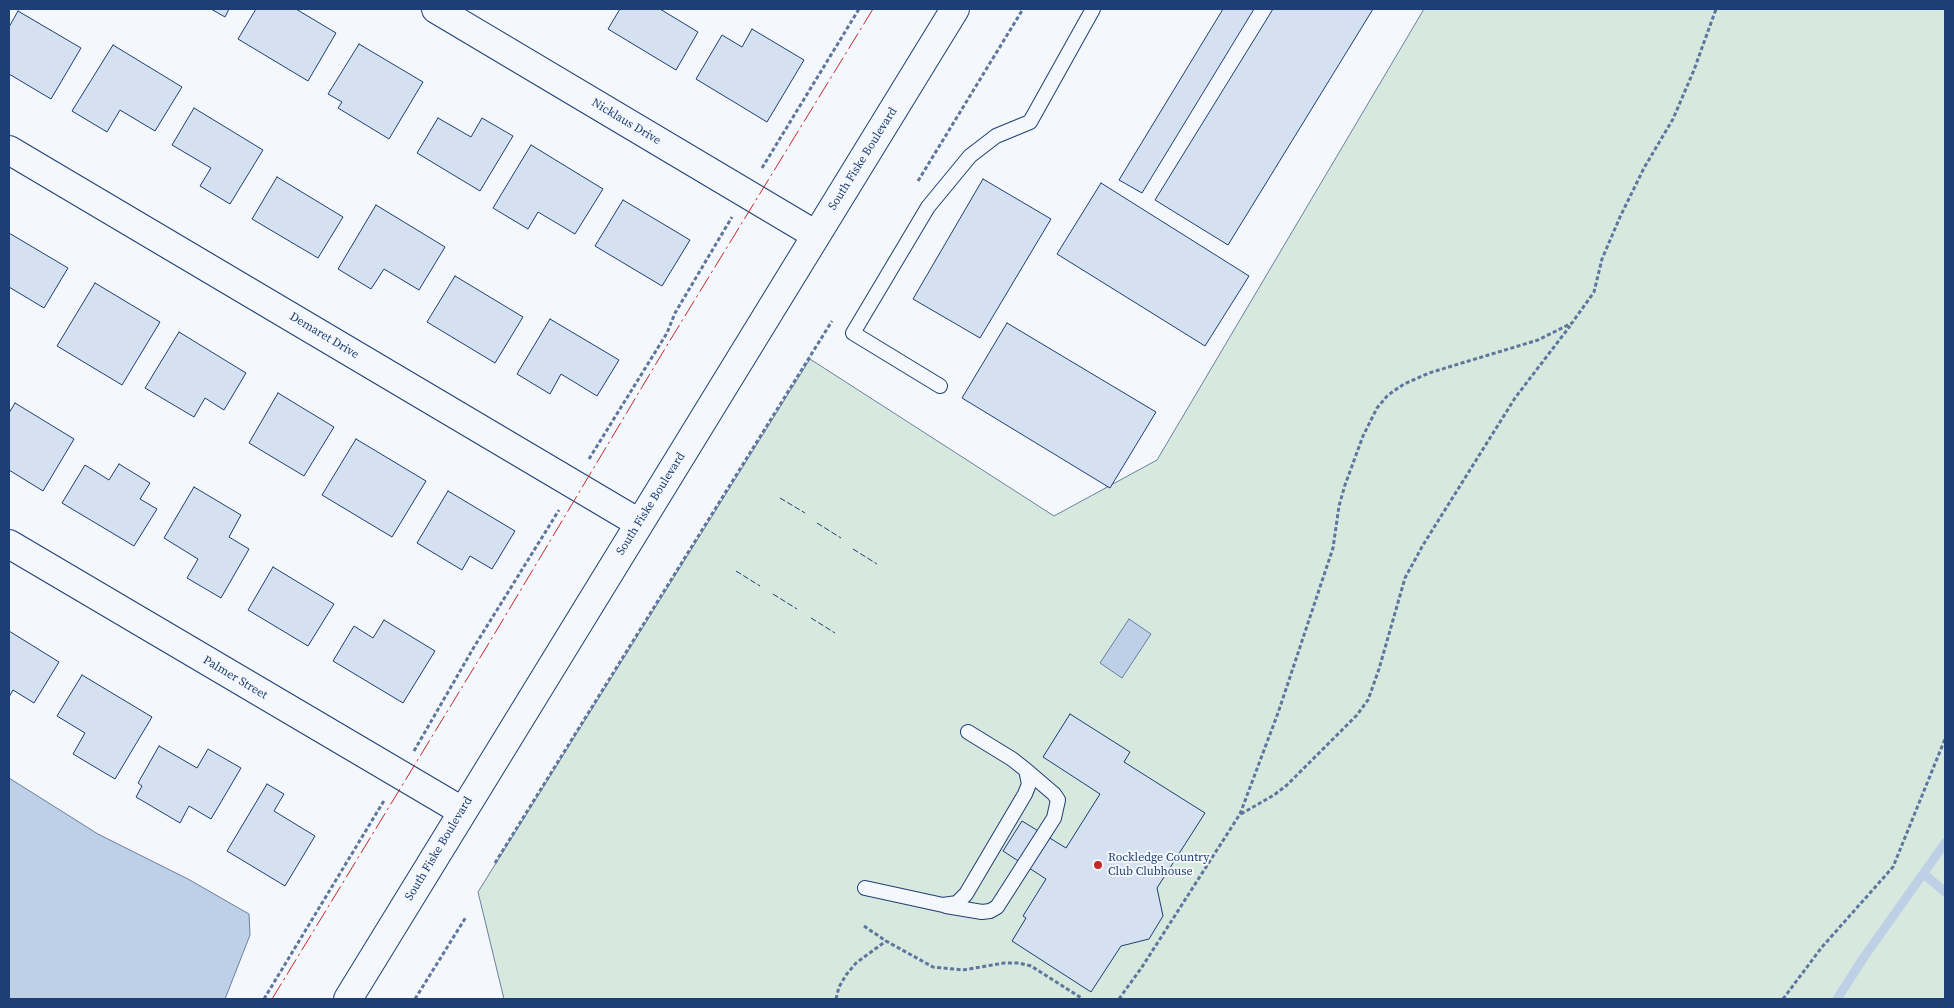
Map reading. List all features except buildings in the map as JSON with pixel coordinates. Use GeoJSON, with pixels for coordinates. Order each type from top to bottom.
{"type":"FeatureCollection","features":[{"type":"Feature","properties":{"kind":"street","name":"Nicklaus Drive"},"geometry":{"type":"LineString","coordinates":[[436,9],[816,235]]}},
{"type":"Feature","properties":{"kind":"street","name":"South Fiske Boulevard"},"geometry":{"type":"LineString","coordinates":[[348,999],[955,9]]}},
{"type":"Feature","properties":{"kind":"street","name":"Demaret Drive"},"geometry":{"type":"LineString","coordinates":[[9,150],[639,523]]}},
{"type":"Feature","properties":{"kind":"street","name":"Palmer Street"},"geometry":{"type":"LineString","coordinates":[[9,544],[462,811]]}},
{"type":"Feature","properties":{"kind":"lane"},"geometry":{"type":"LineString","coordinates":[[940,386],[853,333],[928,206],[964,163],[996,136],[1030,122],[1093,9]]}},
{"type":"Feature","properties":{"kind":"lane"},"geometry":{"type":"LineString","coordinates":[[865,888],[982,912],[990,911],[997,907],[1054,818],[1058,800],[1054,794],[1012,759],[968,732]]}},
{"type":"Feature","properties":{"kind":"lane"},"geometry":{"type":"LineString","coordinates":[[943,905],[957,903],[966,894],[1025,794],[1029,784],[1026,770]]}},
{"type":"Feature","properties":{"kind":"path"},"geometry":{"type":"LineString","coordinates":[[758,175],[859,9]]}},
{"type":"Feature","properties":{"kind":"path"},"geometry":{"type":"LineString","coordinates":[[914,188],[1023,9]]}},
{"type":"Feature","properties":{"kind":"path"},"geometry":{"type":"LineString","coordinates":[[1240,814],[1274,795],[1287,785],[1356,715],[1368,700],[1405,578],[1418,553],[1515,398],[1594,292],[1602,259],[1620,217],[1644,168],[1673,119],[1694,70],[1716,9]]}},
{"type":"Feature","properties":{"kind":"path"},"geometry":{"type":"LineString","coordinates":[[588,460],[667,334],[675,313],[735,212]]}},
{"type":"Feature","properties":{"kind":"path"},"geometry":{"type":"LineString","coordinates":[[496,863],[835,316]]}},
{"type":"Feature","properties":{"kind":"path"},"geometry":{"type":"LineString","coordinates":[[1119,999],[1142,967],[1240,814],[1281,704],[1333,548],[1339,506],[1345,485],[1363,436],[1377,408],[1388,395],[1404,384],[1429,373],[1538,340],[1572,323]]}},
{"type":"Feature","properties":{"kind":"path"},"geometry":{"type":"LineString","coordinates":[[413,752],[479,638],[563,503]]}},
{"type":"Feature","properties":{"kind":"path"},"geometry":{"type":"LineString","coordinates":[[1783,999],[1822,947],[1893,867],[1945,739]]}},
{"type":"Feature","properties":{"kind":"path"},"geometry":{"type":"LineString","coordinates":[[264,999],[385,798]]}},
{"type":"Feature","properties":{"kind":"path"},"geometry":{"type":"LineString","coordinates":[[415,999],[466,917]]}},
{"type":"Feature","properties":{"kind":"path"},"geometry":{"type":"LineString","coordinates":[[864,926],[932,967],[947,970],[963,970],[1004,963],[1019,963],[1030,966],[1083,999]]}},
{"type":"Feature","properties":{"kind":"path"},"geometry":{"type":"LineString","coordinates":[[836,999],[839,987],[846,974],[856,963],[886,941]]}},
{"type":"Feature","properties":{"kind":"shaded area"},"geometry":{"type":"Polygon","coordinates":[[[1424,9],[1945,9],[1945,999],[504,999],[478,892],[810,359],[1054,516],[1157,460],[1424,9]]]}},
{"type":"Feature","properties":{"kind":"water"},"geometry":{"type":"Polygon","coordinates":[[[1129,619],[1151,634],[1122,678],[1100,663],[1129,619]]]}},
{"type":"Feature","properties":{"kind":"water"},"geometry":{"type":"Polygon","coordinates":[[[9,778],[98,834],[188,879],[249,914],[250,935],[225,999],[9,999],[9,778]]]}},
{"type":"Feature","properties":{"kind":"waterway"},"geometry":{"type":"LineString","coordinates":[[1837,999],[1864,957],[1945,843]]}},
{"type":"Feature","properties":{"kind":"waterway"},"geometry":{"type":"LineString","coordinates":[[1924,874],[1945,892]]}},
{"type":"Feature","properties":{"kind":"fence"},"geometry":{"type":"LineString","coordinates":[[780,498],[805,513]]}},
{"type":"Feature","properties":{"kind":"fence"},"geometry":{"type":"LineString","coordinates":[[817,523],[841,538]]}},
{"type":"Feature","properties":{"kind":"fence"},"geometry":{"type":"LineString","coordinates":[[853,549],[877,564]]}},
{"type":"Feature","properties":{"kind":"fence"},"geometry":{"type":"LineString","coordinates":[[736,571],[760,586]]}},
{"type":"Feature","properties":{"kind":"fence"},"geometry":{"type":"LineString","coordinates":[[773,594],[797,609]]}},
{"type":"Feature","properties":{"kind":"fence"},"geometry":{"type":"LineString","coordinates":[[811,618],[835,633]]}},
{"type":"Feature","properties":{"kind":"power"},"geometry":{"type":"LineString","coordinates":[[272,999],[492,638],[669,342],[873,9]]}},
{"type":"Feature","properties":{"kind":"place","name":"Rockledge Country Club Clubhouse"},"geometry":{"type":"Point","coordinates":[1098,865]}}]}
